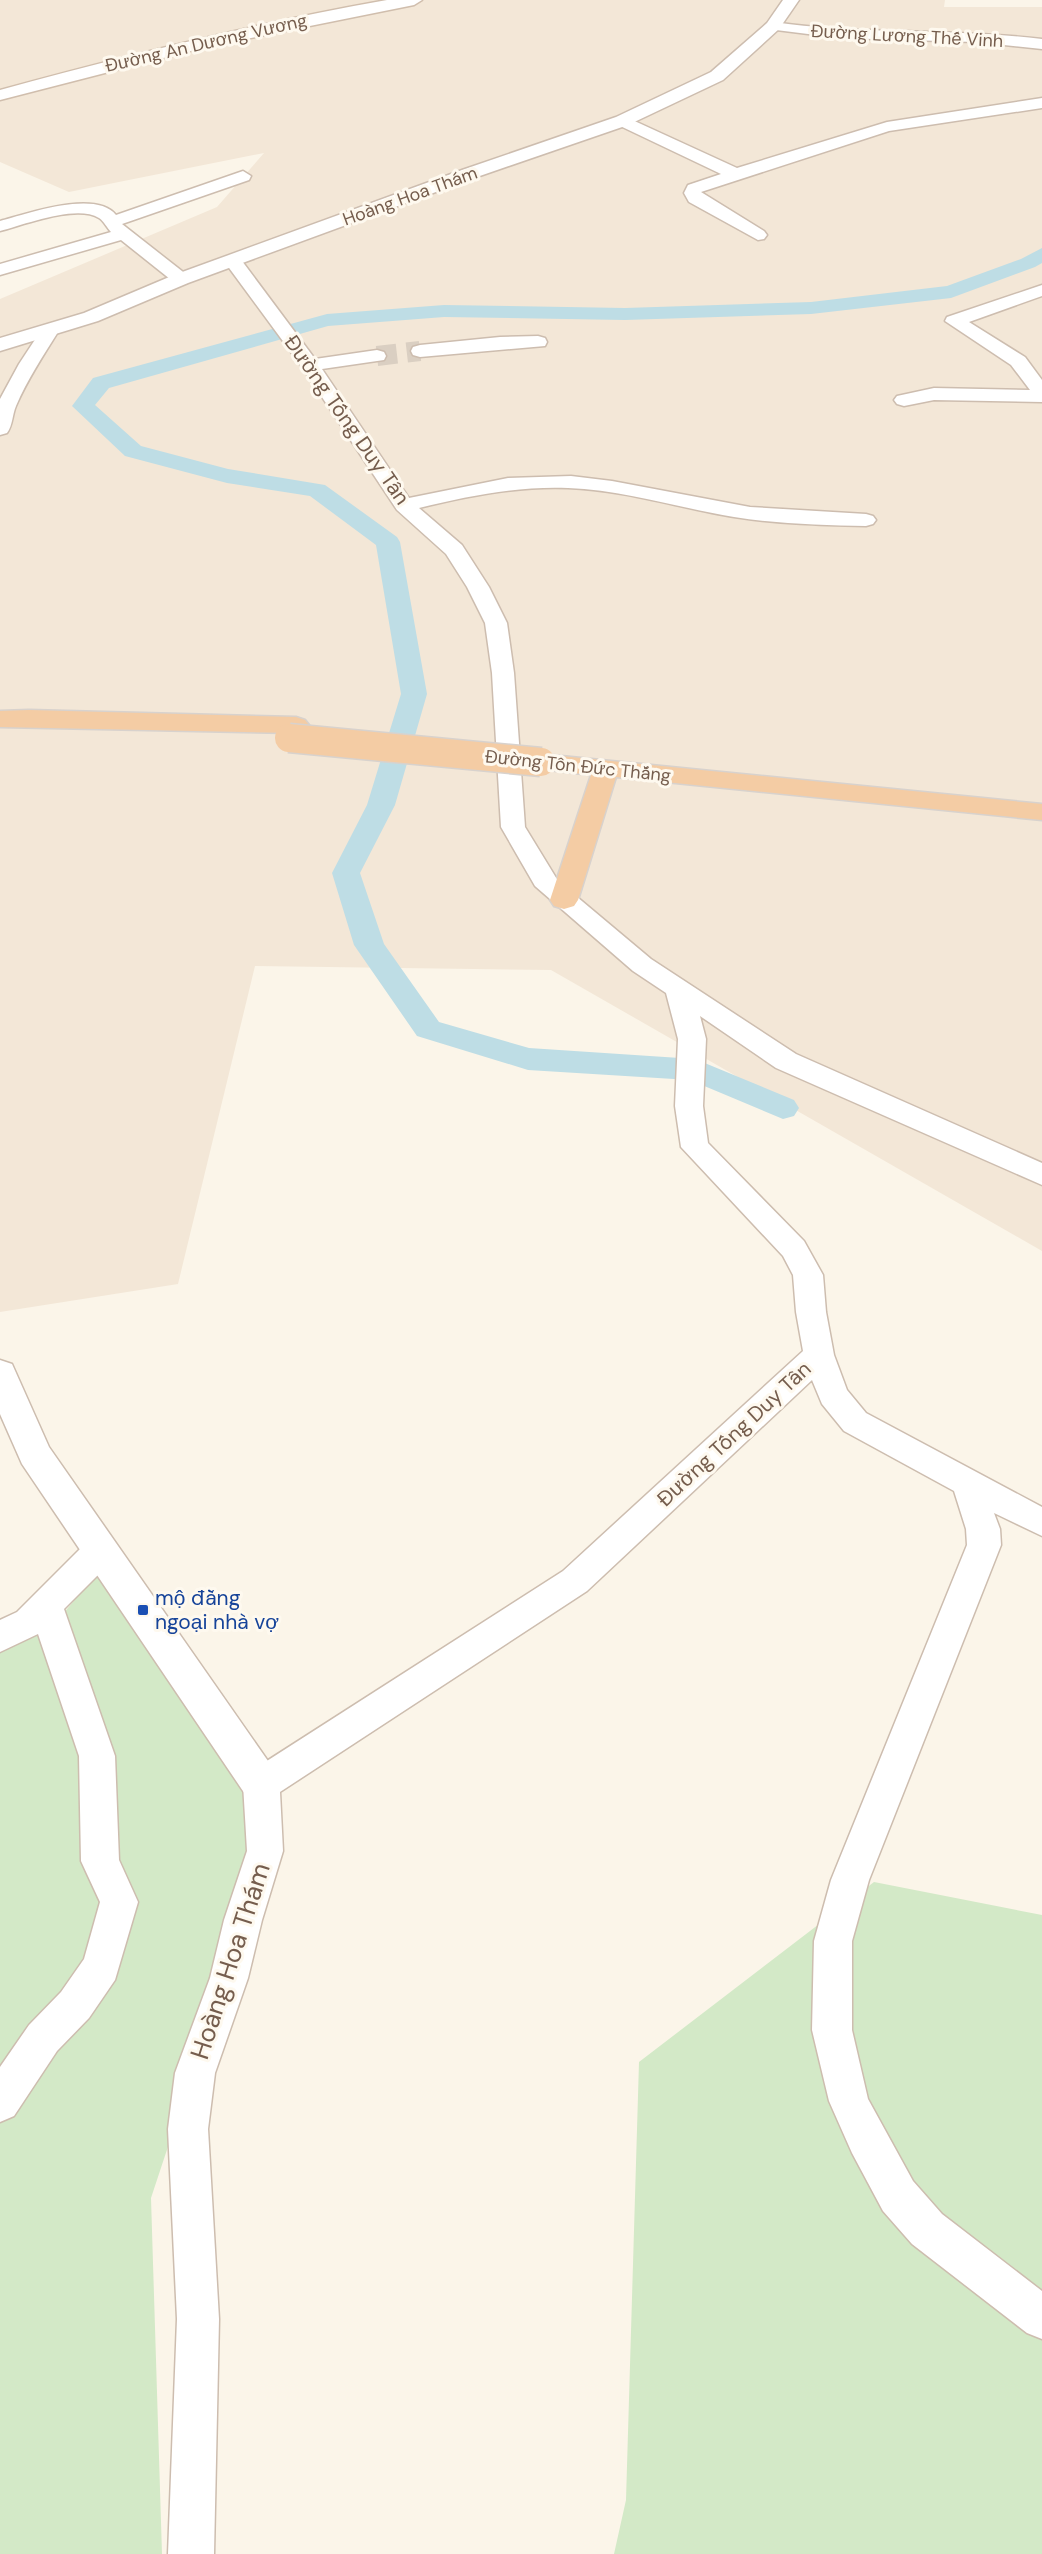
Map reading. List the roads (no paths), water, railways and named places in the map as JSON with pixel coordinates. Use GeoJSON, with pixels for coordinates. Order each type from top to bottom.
{"type":"FeatureCollection","features":[{"type":"Feature","properties":{"kind":"highway","name":"Đường Tôn Đức Thắng"},"geometry":{"type":"LineString","coordinates":[[0,719],[114,720],[292,731],[542,755],[1042,795]]}},
{"type":"Feature","properties":{"kind":"highway","name":"Đường Tôn Đức Thắng"},"geometry":{"type":"LineString","coordinates":[[542,755],[606,769],[1042,812]]}},
{"type":"Feature","properties":{"kind":"highway"},"geometry":{"type":"LineString","coordinates":[[564,900],[606,769]]}},
{"type":"Feature","properties":{"kind":"street","name":"Đường An Dương Vương"},"geometry":{"type":"LineString","coordinates":[[0,95],[105,65],[414,0]]}},
{"type":"Feature","properties":{"kind":"street","name":"Hoàng Hoa Thám"},"geometry":{"type":"LineString","coordinates":[[0,345],[49,332],[91,317],[182,279],[468,174],[622,121],[717,76],[773,26],[791,0]]}},
{"type":"Feature","properties":{"kind":"street","name":"Đường Lương Thế Vinh"},"geometry":{"type":"LineString","coordinates":[[773,26],[824,33],[975,38],[1042,44]]}},
{"type":"Feature","properties":{"kind":"street"},"geometry":{"type":"LineString","coordinates":[[758,235],[695,198],[692,193],[694,189],[887,127],[1042,103]]}},
{"type":"Feature","properties":{"kind":"street"},"geometry":{"type":"LineString","coordinates":[[622,121],[736,174]]}},
{"type":"Feature","properties":{"kind":"street"},"geometry":{"type":"LineString","coordinates":[[0,270],[118,228],[243,176]]}},
{"type":"Feature","properties":{"kind":"street"},"geometry":{"type":"LineString","coordinates":[[0,226],[68,208],[97,210],[107,215],[118,228],[182,279]]}},
{"type":"Feature","properties":{"kind":"street","name":"Đường Tống Duy Tân"},"geometry":{"type":"LineString","coordinates":[[233,261],[303,357],[404,506],[454,550],[478,586],[496,623],[504,684],[513,827],[548,886],[642,965],[678,989],[692,1038],[688,1107],[689,1128],[695,1147],[794,1249],[808,1275],[811,1312],[819,1355],[575,1581],[261,1784]]}},
{"type":"Feature","properties":{"kind":"street"},"geometry":{"type":"LineString","coordinates":[[1042,290],[953,321],[1018,361],[1042,394]]}},
{"type":"Feature","properties":{"kind":"street"},"geometry":{"type":"LineString","coordinates":[[0,429],[5,408],[28,364],[49,332]]}},
{"type":"Feature","properties":{"kind":"street"},"geometry":{"type":"LineString","coordinates":[[420,351],[500,343],[538,342]]}},
{"type":"Feature","properties":{"kind":"street"},"geometry":{"type":"LineString","coordinates":[[303,357],[377,357]]}},
{"type":"Feature","properties":{"kind":"street"},"geometry":{"type":"LineString","coordinates":[[904,400],[934,393],[1042,394]]}},
{"type":"Feature","properties":{"kind":"street"},"geometry":{"type":"LineString","coordinates":[[404,506],[465,491],[524,484],[570,482],[627,489],[735,511],[796,518],[866,520]]}},
{"type":"Feature","properties":{"kind":"street"},"geometry":{"type":"LineString","coordinates":[[678,989],[786,1061],[1042,1175]]}},
{"type":"Feature","properties":{"kind":"street"},"geometry":{"type":"LineString","coordinates":[[819,1355],[833,1395],[855,1422],[1042,1523]]}},
{"type":"Feature","properties":{"kind":"street"},"geometry":{"type":"LineString","coordinates":[[0,1372],[34,1454],[261,1784]]}},
{"type":"Feature","properties":{"kind":"street"},"geometry":{"type":"LineString","coordinates":[[968,1484],[983,1529],[984,1545],[850,1880],[833,1941],[832,2030],[849,2101],[866,2139],[898,2196],[927,2229],[1042,2318]]}},
{"type":"Feature","properties":{"kind":"street"},"geometry":{"type":"LineString","coordinates":[[0,1638],[29,1623],[100,1551]]}},
{"type":"Feature","properties":{"kind":"street"},"geometry":{"type":"LineString","coordinates":[[0,2102],[43,2038],[75,2005],[101,1967],[110,1942],[119,1902],[100,1861],[97,1756],[45,1605]]}},
{"type":"Feature","properties":{"kind":"street","name":"Hoàng Hoa Thám"},"geometry":{"type":"LineString","coordinates":[[191,2554],[198,2319],[188,2129],[195,2073],[229,1978],[243,1920],[265,1851],[261,1784]]}},
{"type":"Feature","properties":{"kind":"waterway"},"geometry":{"type":"LineString","coordinates":[[783,1108],[695,1070],[528,1059],[428,1029],[369,945],[346,873],[381,805],[414,694],[388,542],[317,490],[227,476],[133,451],[83,406],[101,383],[327,320],[444,311],[625,314],[811,308],[951,292],[1028,263],[1042,254]]}},
{"type":"Feature","properties":{"kind":"tunnel"},"geometry":{"type":"LineString","coordinates":[[377,356],[420,351]]}},
{"type":"Feature","properties":{"kind":"place","name":"mộ đằng ngoại nhà vợ"},"geometry":{"type":"Point","coordinates":[143,1610]}}]}
